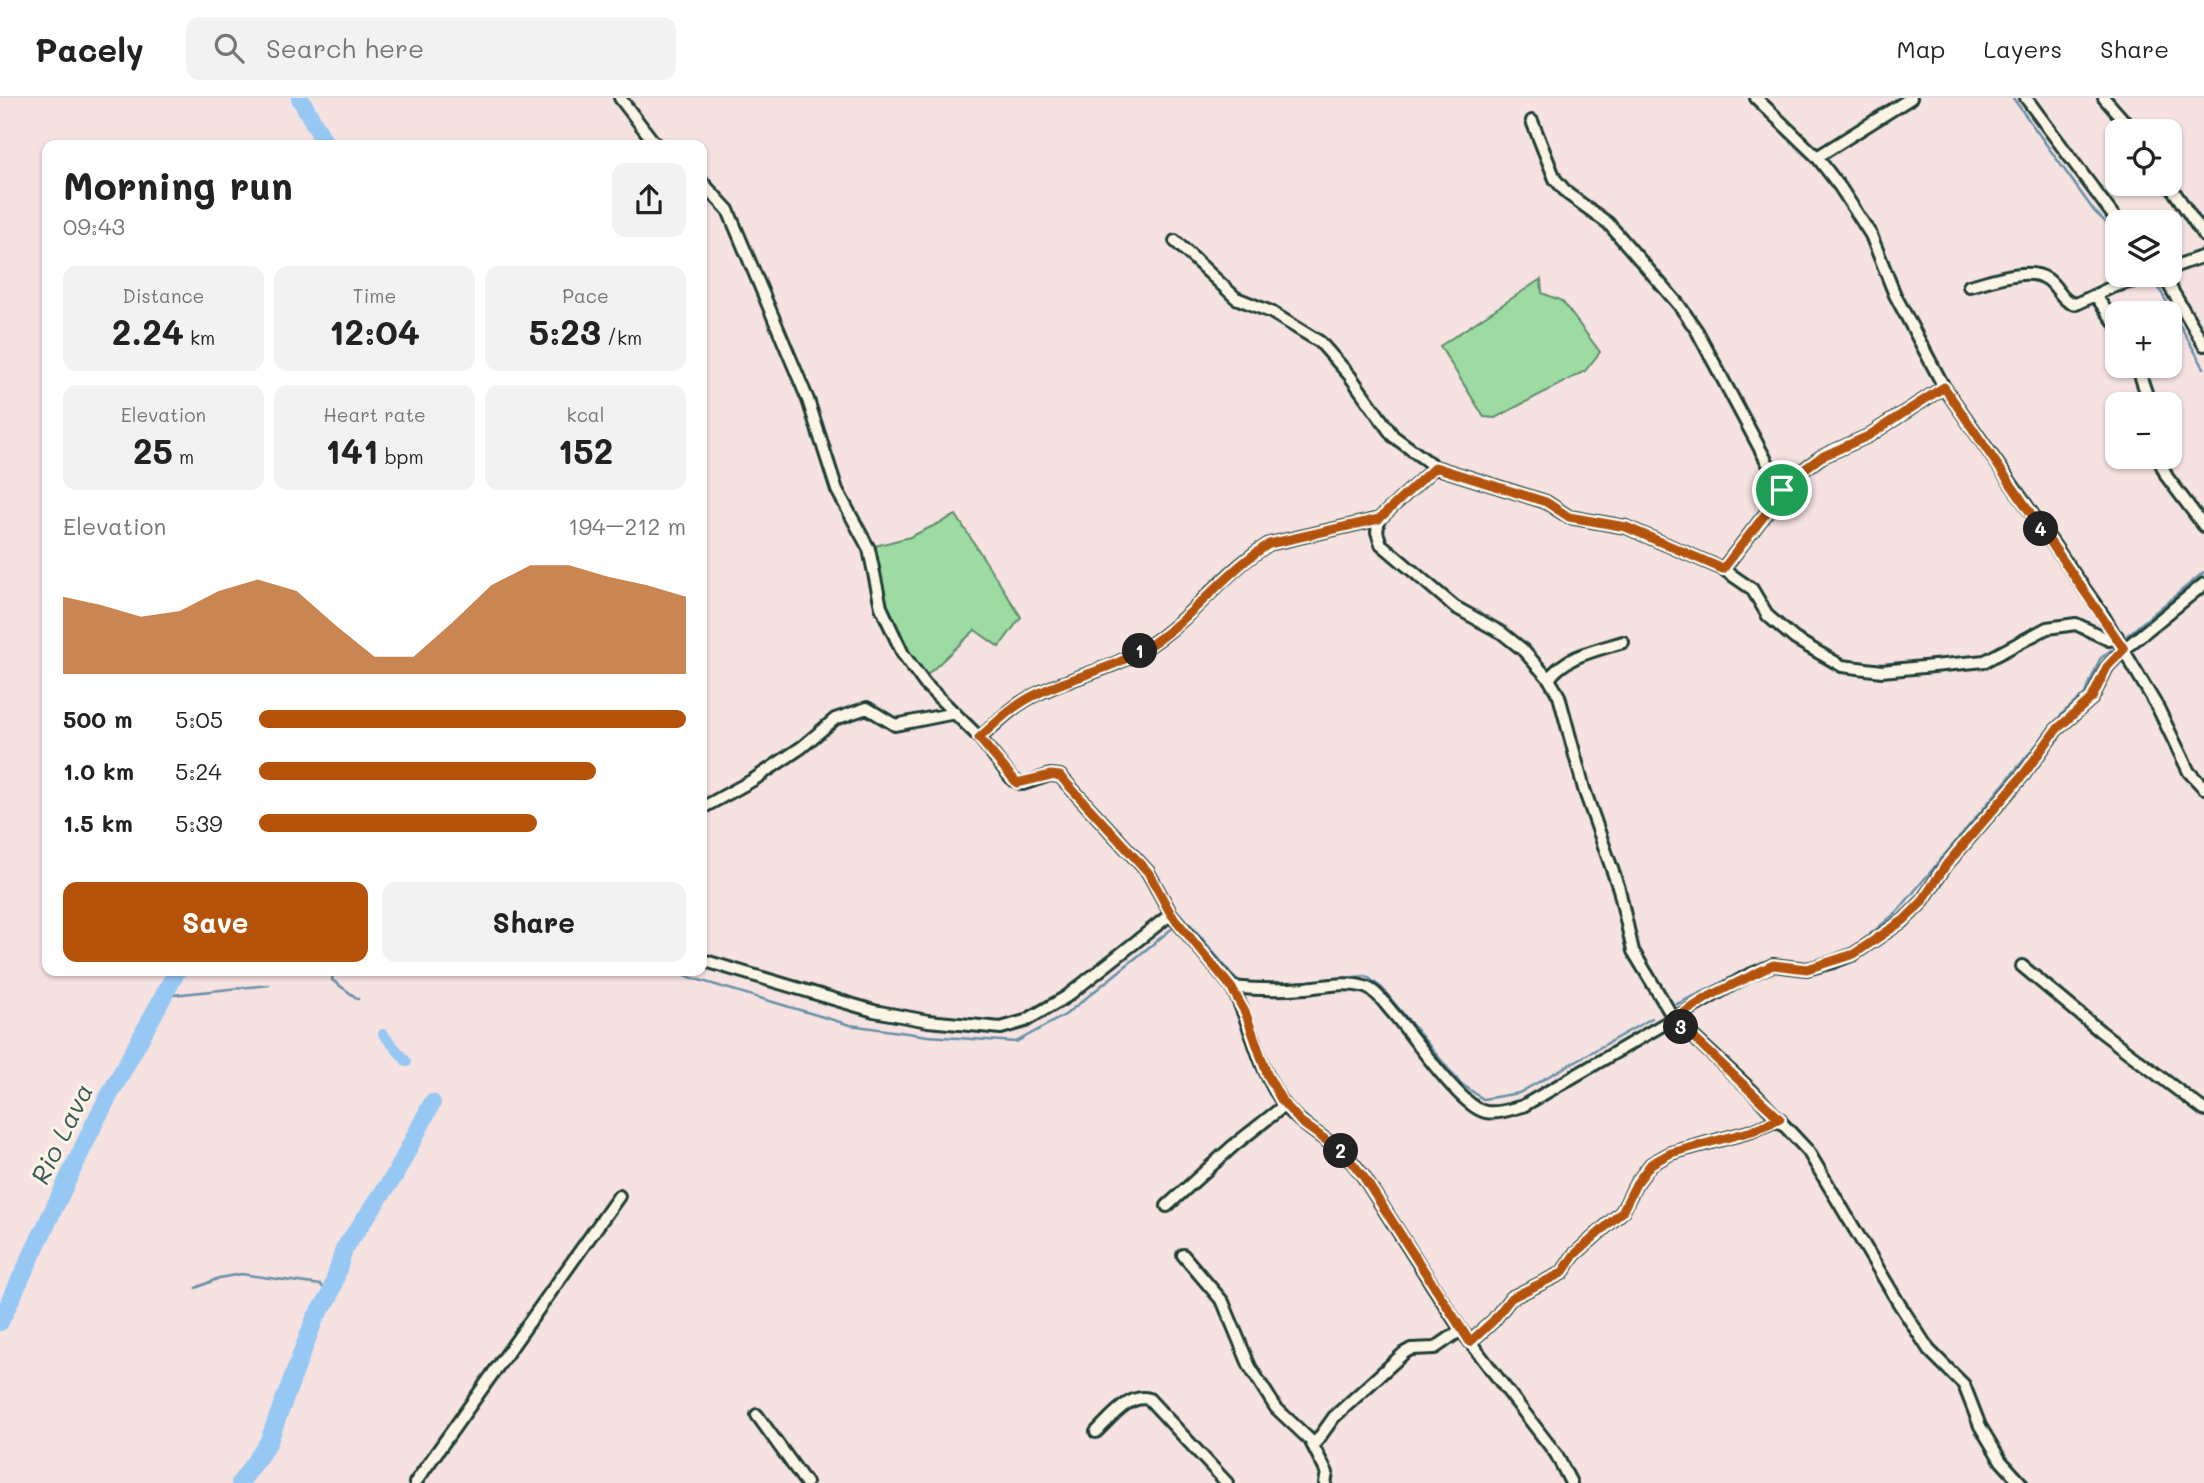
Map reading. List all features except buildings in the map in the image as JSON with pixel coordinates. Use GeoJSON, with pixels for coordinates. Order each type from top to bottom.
{"type":"FeatureCollection","features":[{"type":"Feature","properties":{"kind":"street"},"geometry":{"type":"LineString","coordinates":[[620,98],[652,140]]}},
{"type":"Feature","properties":{"kind":"street"},"geometry":{"type":"LineString","coordinates":[[1756,98],[1817,157],[1871,235],[1895,295],[1944,387],[2117,636],[2158,708],[2189,772],[2204,788]]}},
{"type":"Feature","properties":{"kind":"street"},"geometry":{"type":"LineString","coordinates":[[1817,157],[1911,98]]}},
{"type":"Feature","properties":{"kind":"street"},"geometry":{"type":"LineString","coordinates":[[2026,98],[2109,210]]}},
{"type":"Feature","properties":{"kind":"street"},"geometry":{"type":"LineString","coordinates":[[2104,98],[2122,119]]}},
{"type":"Feature","properties":{"kind":"street"},"geometry":{"type":"LineString","coordinates":[[1532,121],[1555,180],[1568,194],[1608,223],[1698,331],[1782,490]]}},
{"type":"Feature","properties":{"kind":"street"},"geometry":{"type":"LineString","coordinates":[[707,187],[728,210],[808,400],[838,490],[869,549],[881,607],[903,654],[925,684],[979,738],[1017,783],[1051,775],[1060,776],[1148,872],[1171,914],[1231,987],[1246,1014],[1267,1074],[1286,1105],[1311,1130],[1345,1154],[1363,1176],[1461,1331],[1556,1454],[1571,1483]]}},
{"type":"Feature","properties":{"kind":"street"},"geometry":{"type":"LineString","coordinates":[[2177,196],[2204,236]]}},
{"type":"Feature","properties":{"kind":"street"},"geometry":{"type":"LineString","coordinates":[[1175,241],[1236,298],[1271,312],[1320,342],[1350,376],[1393,436],[1435,467],[1546,502],[1569,517],[1626,527],[1723,569],[1752,589],[1768,616],[1795,639],[1833,663],[1866,671],[1985,661],[2047,628],[2055,629],[2071,624],[2080,625],[2109,640],[2117,636]]}},
{"type":"Feature","properties":{"kind":"street"},"geometry":{"type":"LineString","coordinates":[[2182,264],[2204,256]]}},
{"type":"Feature","properties":{"kind":"street"},"geometry":{"type":"LineString","coordinates":[[1969,286],[2022,274],[2047,279],[2071,304],[2112,287]]}},
{"type":"Feature","properties":{"kind":"street"},"geometry":{"type":"LineString","coordinates":[[2169,287],[2204,345]]}},
{"type":"Feature","properties":{"kind":"street"},"geometry":{"type":"LineString","coordinates":[[2095,295],[2105,309]]}},
{"type":"Feature","properties":{"kind":"street"},"geometry":{"type":"LineString","coordinates":[[1723,569],[1782,490],[1821,457],[1868,436],[1944,387]]}},
{"type":"Feature","properties":{"kind":"street"},"geometry":{"type":"LineString","coordinates":[[979,738],[1018,705],[1038,693],[1105,669],[1164,636],[1194,613],[1253,554],[1269,544],[1379,519],[1435,467]]}},
{"type":"Feature","properties":{"kind":"street"},"geometry":{"type":"LineString","coordinates":[[2163,469],[2204,526]]}},
{"type":"Feature","properties":{"kind":"street"},"geometry":{"type":"LineString","coordinates":[[1379,519],[1377,532],[1381,544],[1455,607],[1502,633],[1522,649],[1549,679],[1559,696],[1584,789],[1619,889],[1633,951],[1674,1019],[1780,1119],[1808,1151],[1929,1350],[1964,1385],[1980,1426],[2001,1461],[2021,1483]]}},
{"type":"Feature","properties":{"kind":"street"},"geometry":{"type":"LineString","coordinates":[[1231,987],[1262,990],[1348,984],[1366,987],[1377,994],[1418,1041],[1457,1093],[1472,1107],[1485,1112],[1500,1112],[1523,1106],[1710,996],[1773,965],[1807,969],[1854,954],[1904,920],[1921,903],[1946,865],[2024,774],[2056,730],[2092,698],[2107,667],[2124,649],[2204,584]]}},
{"type":"Feature","properties":{"kind":"street"},"geometry":{"type":"LineString","coordinates":[[1549,679],[1555,670],[1577,657],[1623,642]]}},
{"type":"Feature","properties":{"kind":"street"},"geometry":{"type":"LineString","coordinates":[[707,805],[753,780],[802,747],[835,719],[862,708],[871,710],[895,724],[955,713]]}},
{"type":"Feature","properties":{"kind":"street"},"geometry":{"type":"LineString","coordinates":[[707,961],[874,1011],[928,1021],[1001,1028],[1025,1021],[1066,997],[1171,914]]}},
{"type":"Feature","properties":{"kind":"street"},"geometry":{"type":"LineString","coordinates":[[2022,966],[2100,1031],[2204,1110]]}},
{"type":"Feature","properties":{"kind":"street"},"geometry":{"type":"LineString","coordinates":[[1167,1206],[1233,1146],[1286,1105]]}},
{"type":"Feature","properties":{"kind":"street"},"geometry":{"type":"LineString","coordinates":[[1470,1342],[1493,1321],[1511,1298],[1562,1273],[1574,1255],[1622,1212],[1636,1184],[1651,1164],[1671,1153],[1752,1131],[1780,1119]]}},
{"type":"Feature","properties":{"kind":"street"},"geometry":{"type":"LineString","coordinates":[[415,1483],[619,1196]]}},
{"type":"Feature","properties":{"kind":"street"},"geometry":{"type":"LineString","coordinates":[[1183,1255],[1223,1302],[1250,1367],[1276,1408],[1314,1446],[1328,1473],[1325,1483]]}},
{"type":"Feature","properties":{"kind":"street"},"geometry":{"type":"LineString","coordinates":[[1314,1446],[1334,1417],[1404,1353],[1411,1349],[1435,1348],[1461,1331]]}},
{"type":"Feature","properties":{"kind":"street"},"geometry":{"type":"LineString","coordinates":[[1096,1432],[1130,1401],[1138,1397],[1149,1399],[1227,1483]]}},
{"type":"Feature","properties":{"kind":"street"},"geometry":{"type":"LineString","coordinates":[[757,1415],[806,1483]]}},
{"type":"Feature","properties":{"kind":"green space"},"geometry":{"type":"Polygon","coordinates":[[[1541,279],[1542,293],[1562,301],[1600,352],[1585,371],[1495,418],[1484,417],[1440,346],[1541,279]]]}},
{"type":"Feature","properties":{"kind":"green space"},"geometry":{"type":"Polygon","coordinates":[[[956,515],[1021,617],[999,647],[975,630],[926,676],[904,645],[890,616],[875,546],[910,537],[956,515]]]}},
{"type":"Feature","properties":{"kind":"waterway","name":"Rio Lava"},"geometry":{"type":"LineString","coordinates":[[300,98],[323,140]]}},
{"type":"Feature","properties":{"kind":"waterway"},"geometry":{"type":"LineString","coordinates":[[2013,98],[2094,211],[2105,222]]}},
{"type":"Feature","properties":{"kind":"waterway"},"geometry":{"type":"LineString","coordinates":[[2158,287],[2204,368]]}},
{"type":"Feature","properties":{"kind":"waterway"},"geometry":{"type":"LineString","coordinates":[[2124,638],[2204,572]]}},
{"type":"Feature","properties":{"kind":"waterway"},"geometry":{"type":"LineString","coordinates":[[1855,947],[1897,912],[2063,713],[2085,694],[2100,659],[2111,650]]}},
{"type":"Feature","properties":{"kind":"waterway"},"geometry":{"type":"LineString","coordinates":[[1184,922],[1191,925],[1240,984]]}},
{"type":"Feature","properties":{"kind":"waterway"},"geometry":{"type":"LineString","coordinates":[[686,976],[850,1025],[928,1036],[1016,1042],[1065,1015],[1174,927]]}},
{"type":"Feature","properties":{"kind":"waterway"},"geometry":{"type":"LineString","coordinates":[[1675,1005],[1755,967]]}},
{"type":"Feature","properties":{"kind":"waterway","name":"Rio Lava"},"geometry":{"type":"LineString","coordinates":[[0,1322],[96,1120],[174,976]]}},
{"type":"Feature","properties":{"kind":"waterway"},"geometry":{"type":"LineString","coordinates":[[332,976],[332,980],[358,999]]}},
{"type":"Feature","properties":{"kind":"waterway"},"geometry":{"type":"LineString","coordinates":[[1278,984],[1366,976],[1382,988],[1460,1083],[1483,1099],[1519,1093],[1652,1018]]}},
{"type":"Feature","properties":{"kind":"waterway"},"geometry":{"type":"LineString","coordinates":[[163,996],[269,985]]}},
{"type":"Feature","properties":{"kind":"waterway"},"geometry":{"type":"LineString","coordinates":[[383,1034],[407,1062]]}},
{"type":"Feature","properties":{"kind":"waterway"},"geometry":{"type":"LineString","coordinates":[[240,1483],[268,1443],[315,1318],[330,1296],[344,1249],[395,1175],[432,1103]]}},
{"type":"Feature","properties":{"kind":"waterway"},"geometry":{"type":"LineString","coordinates":[[196,1288],[219,1278],[241,1274],[321,1285],[330,1296]]}},
{"type":"Feature","properties":{"kind":"route"},"geometry":{"type":"LineString","coordinates":[[1944,387],[2124,649],[2107,667],[2092,698],[2056,730],[2024,774],[1946,865],[1921,903],[1904,920],[1854,954],[1807,969],[1773,965],[1710,996],[1674,1019],[1780,1119],[1752,1131],[1671,1153],[1651,1164],[1636,1184],[1622,1212],[1574,1255],[1562,1273],[1506,1301],[1493,1321],[1470,1342],[1363,1176],[1345,1154],[1301,1122],[1282,1101],[1267,1074],[1246,1014],[1231,987],[1171,914],[1148,872],[1060,776],[1051,775],[1023,784],[1017,783],[979,738],[1004,715],[1038,693],[1105,669],[1164,636],[1194,613],[1231,573],[1269,544],[1379,519],[1418,486],[1435,467],[1454,476],[1546,502],[1569,517],[1626,527],[1723,569],[1782,490],[1794,477],[1821,457],[1868,436],[1944,387]]}}]}
